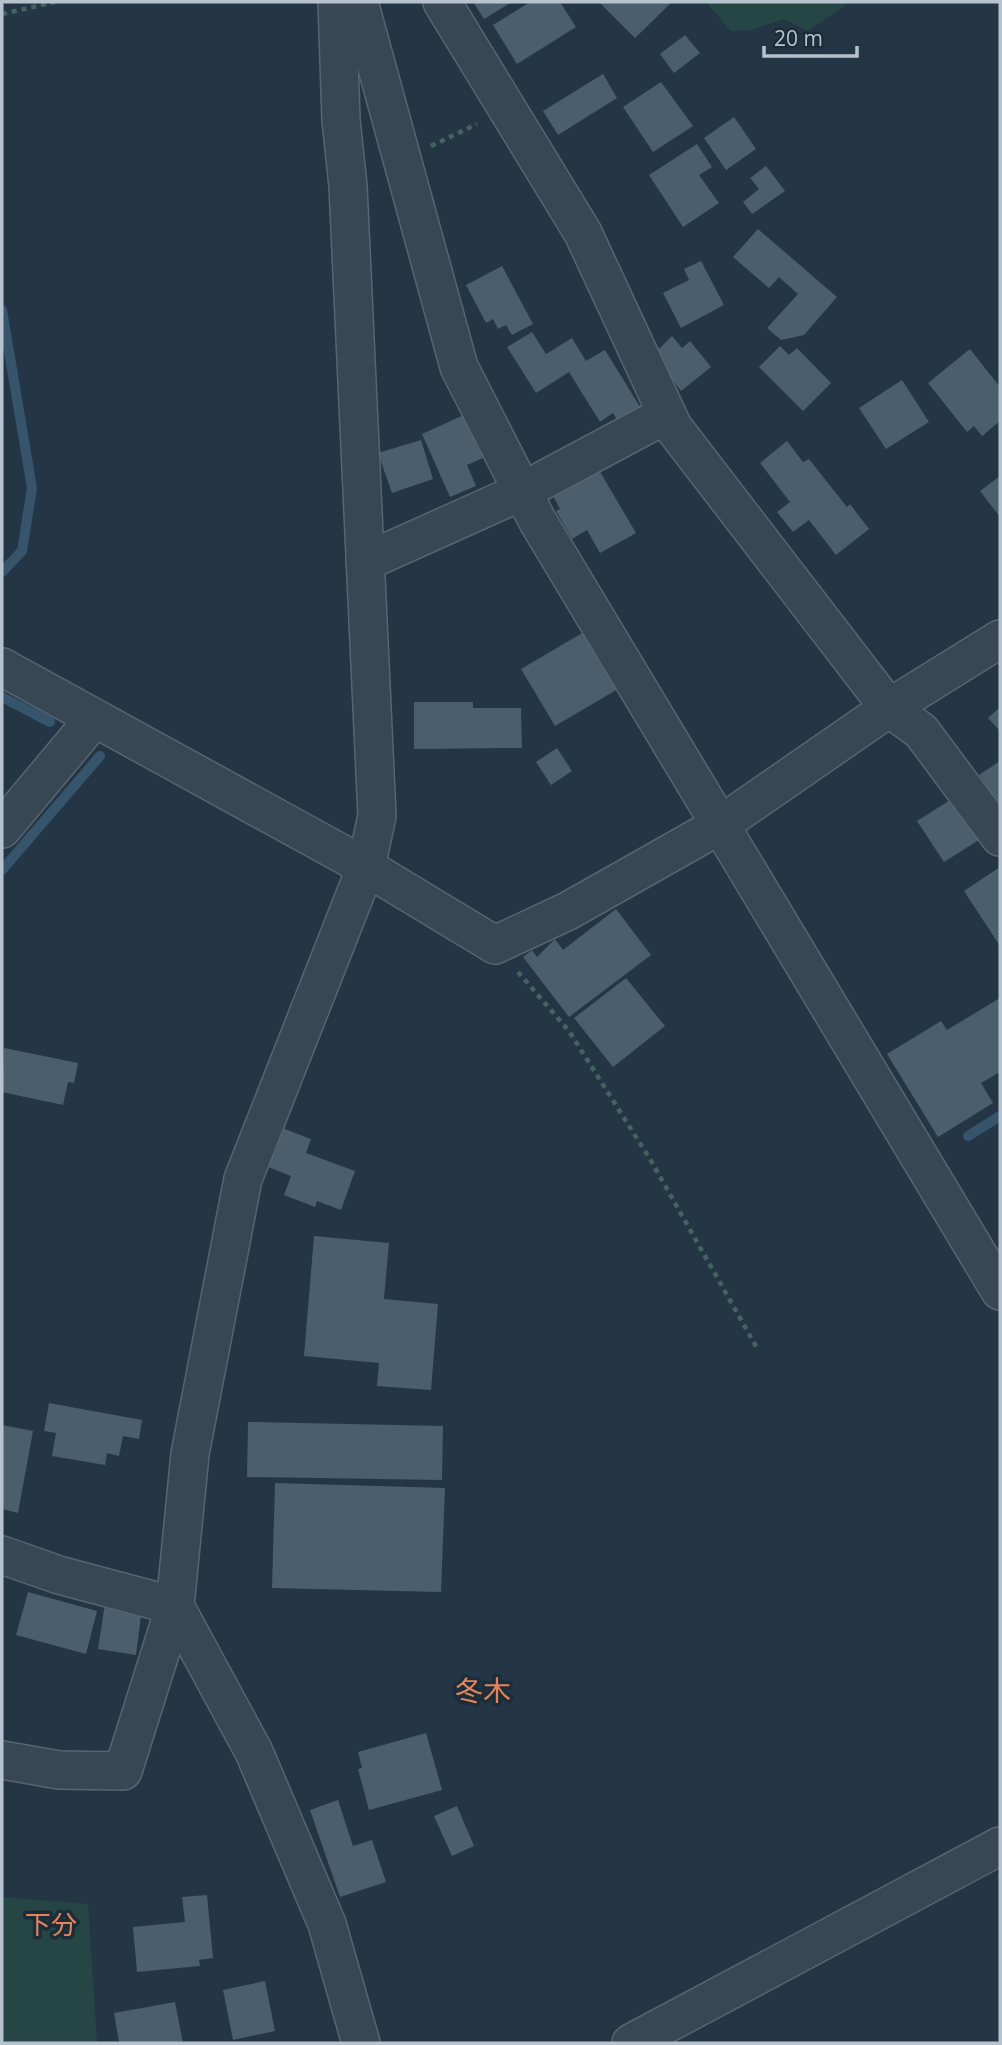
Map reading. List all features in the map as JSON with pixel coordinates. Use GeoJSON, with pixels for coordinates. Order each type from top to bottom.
{"type":"FeatureCollection","features":[{"type":"Feature","properties":{"kind":"street"},"geometry":{"type":"LineString","coordinates":[[2,1760],[59,1770],[123,1771],[175,1606],[190,1454],[243,1179],[366,867],[377,816],[337,2]]}},
{"type":"Feature","properties":{"kind":"street"},"geometry":{"type":"LineString","coordinates":[[359,2],[459,367],[523,491],[1000,1291]]}},
{"type":"Feature","properties":{"kind":"street"},"geometry":{"type":"LineString","coordinates":[[442,2],[583,233],[673,427],[889,708],[920,731],[1000,837]]}},
{"type":"Feature","properties":{"kind":"street"},"geometry":{"type":"LineString","coordinates":[[365,562],[523,491],[667,414]]}},
{"type":"Feature","properties":{"kind":"street"},"geometry":{"type":"LineString","coordinates":[[2,667],[93,720],[366,867],[495,945],[568,911],[720,825],[889,708],[1000,639]]}},
{"type":"Feature","properties":{"kind":"street"},"geometry":{"type":"LineString","coordinates":[[2,830],[93,720]]}},
{"type":"Feature","properties":{"kind":"street"},"geometry":{"type":"LineString","coordinates":[[2,1555],[59,1575],[175,1606],[254,1752],[327,1924],[361,2043]]}},
{"type":"Feature","properties":{"kind":"street"},"geometry":{"type":"LineString","coordinates":[[631,2043],[1000,1846]]}},
{"type":"Feature","properties":{"kind":"path"},"geometry":{"type":"LineString","coordinates":[[2,14],[55,2]]}},
{"type":"Feature","properties":{"kind":"path"},"geometry":{"type":"LineString","coordinates":[[495,945],[569,1031],[650,1159],[757,1348]]}},
{"type":"Feature","properties":{"kind":"green space"},"geometry":{"type":"Polygon","coordinates":[[[706,2],[850,2],[808,31],[784,19],[751,30],[731,31],[706,2]]]}},
{"type":"Feature","properties":{"kind":"green space"},"geometry":{"type":"Polygon","coordinates":[[[2,1897],[88,1904],[97,2043],[2,2043],[2,1897]]]}},
{"type":"Feature","properties":{"kind":"building"},"geometry":{"type":"Polygon","coordinates":[[[473,2],[512,2],[484,19],[473,2]]]}},
{"type":"Feature","properties":{"kind":"building"},"geometry":{"type":"Polygon","coordinates":[[[530,2],[560,2],[576,27],[517,64],[493,25],[530,2]]]}},
{"type":"Feature","properties":{"kind":"building"},"geometry":{"type":"Polygon","coordinates":[[[599,2],[672,2],[635,38],[599,2]]]}},
{"type":"Feature","properties":{"kind":"building"},"geometry":{"type":"Polygon","coordinates":[[[685,35],[700,53],[674,73],[660,54],[685,35]]]}},
{"type":"Feature","properties":{"kind":"building"},"geometry":{"type":"Polygon","coordinates":[[[603,74],[617,98],[558,135],[543,111],[603,74]]]}},
{"type":"Feature","properties":{"kind":"building"},"geometry":{"type":"Polygon","coordinates":[[[661,82],[693,126],[653,152],[623,107],[661,82]]]}},
{"type":"Feature","properties":{"kind":"building"},"geometry":{"type":"Polygon","coordinates":[[[734,117],[756,149],[726,170],[704,138],[734,117]]]}},
{"type":"Feature","properties":{"kind":"building"},"geometry":{"type":"Polygon","coordinates":[[[697,144],[712,167],[699,175],[719,203],[683,227],[649,175],[697,144]]]}},
{"type":"Feature","properties":{"kind":"building"},"geometry":{"type":"Polygon","coordinates":[[[766,166],[785,191],[752,214],[743,202],[759,189],[750,178],[766,166]]]}},
{"type":"Feature","properties":{"kind":"building"},"geometry":{"type":"Polygon","coordinates":[[[758,229],[837,297],[804,335],[781,340],[767,328],[798,294],[779,277],[769,288],[733,257],[758,229]]]}},
{"type":"Feature","properties":{"kind":"building"},"geometry":{"type":"Polygon","coordinates":[[[701,261],[724,305],[681,328],[663,293],[689,280],[684,269],[701,261]]]}},
{"type":"Feature","properties":{"kind":"building"},"geometry":{"type":"Polygon","coordinates":[[[502,266],[533,324],[512,335],[506,325],[498,329],[493,319],[486,323],[466,285],[502,266]]]}},
{"type":"Feature","properties":{"kind":"building"},"geometry":{"type":"Polygon","coordinates":[[[532,332],[546,354],[572,338],[586,361],[605,350],[642,410],[619,423],[613,413],[600,422],[569,372],[536,393],[507,347],[532,332]]]}},
{"type":"Feature","properties":{"kind":"building"},"geometry":{"type":"Polygon","coordinates":[[[672,336],[682,348],[690,341],[711,367],[681,391],[655,353],[672,336]]]}},
{"type":"Feature","properties":{"kind":"building"},"geometry":{"type":"Polygon","coordinates":[[[780,346],[789,355],[797,348],[831,383],[803,411],[759,367],[780,346]]]}},
{"type":"Feature","properties":{"kind":"building"},"geometry":{"type":"Polygon","coordinates":[[[970,349],[1000,387],[1000,421],[982,436],[974,426],[967,432],[928,383],[970,349]]]}},
{"type":"Feature","properties":{"kind":"building"},"geometry":{"type":"Polygon","coordinates":[[[902,380],[929,422],[886,449],[859,408],[902,380]]]}},
{"type":"Feature","properties":{"kind":"building"},"geometry":{"type":"Polygon","coordinates":[[[464,415],[483,458],[467,465],[476,486],[450,497],[422,434],[464,415]]]}},
{"type":"Feature","properties":{"kind":"building"},"geometry":{"type":"Polygon","coordinates":[[[421,440],[433,479],[392,493],[378,453],[421,440]]]}},
{"type":"Feature","properties":{"kind":"building"},"geometry":{"type":"Polygon","coordinates":[[[787,441],[803,462],[809,459],[847,507],[850,504],[869,529],[836,555],[809,520],[793,532],[777,512],[790,502],[760,463],[787,441]]]}},
{"type":"Feature","properties":{"kind":"building"},"geometry":{"type":"Polygon","coordinates":[[[599,470],[636,533],[600,553],[587,530],[572,539],[556,511],[560,509],[553,496],[599,470]]]}},
{"type":"Feature","properties":{"kind":"building"},"geometry":{"type":"Polygon","coordinates":[[[1000,476],[1000,517],[980,491],[1000,476]]]}},
{"type":"Feature","properties":{"kind":"building"},"geometry":{"type":"Polygon","coordinates":[[[584,632],[618,689],[555,726],[521,669],[584,632]]]}},
{"type":"Feature","properties":{"kind":"building"},"geometry":{"type":"Polygon","coordinates":[[[414,702],[473,702],[473,708],[521,708],[522,748],[414,749],[414,702]]]}},
{"type":"Feature","properties":{"kind":"building"},"geometry":{"type":"Polygon","coordinates":[[[1000,707],[1000,731],[988,718],[1000,707]]]}},
{"type":"Feature","properties":{"kind":"building"},"geometry":{"type":"Polygon","coordinates":[[[557,748],[572,771],[551,785],[536,762],[557,748]]]}},
{"type":"Feature","properties":{"kind":"building"},"geometry":{"type":"Polygon","coordinates":[[[1000,761],[1000,806],[979,775],[1000,761]]]}},
{"type":"Feature","properties":{"kind":"building"},"geometry":{"type":"Polygon","coordinates":[[[955,797],[982,838],[944,862],[917,821],[955,797]]]}},
{"type":"Feature","properties":{"kind":"building"},"geometry":{"type":"Polygon","coordinates":[[[1000,867],[1000,946],[964,891],[1000,867]]]}},
{"type":"Feature","properties":{"kind":"building"},"geometry":{"type":"Polygon","coordinates":[[[616,909],[651,955],[569,1017],[523,957],[532,950],[537,957],[555,939],[563,950],[616,909]]]}},
{"type":"Feature","properties":{"kind":"building"},"geometry":{"type":"Polygon","coordinates":[[[626,978],[665,1026],[613,1067],[574,1018],[626,978]]]}},
{"type":"Feature","properties":{"kind":"building"},"geometry":{"type":"Polygon","coordinates":[[[1000,998],[1000,1072],[981,1083],[993,1103],[938,1137],[887,1054],[941,1021],[947,1030],[1000,998]]]}},
{"type":"Feature","properties":{"kind":"building"},"geometry":{"type":"Polygon","coordinates":[[[4,1048],[78,1063],[74,1083],[68,1082],[63,1105],[2,1092],[4,1048]]]}},
{"type":"Feature","properties":{"kind":"building"},"geometry":{"type":"Polygon","coordinates":[[[282,1128],[311,1139],[306,1153],[355,1171],[341,1210],[317,1201],[315,1207],[284,1195],[291,1176],[268,1167],[282,1128]]]}},
{"type":"Feature","properties":{"kind":"building"},"geometry":{"type":"Polygon","coordinates":[[[314,1236],[389,1243],[384,1299],[438,1304],[431,1390],[377,1386],[379,1363],[304,1356],[314,1236]]]}},
{"type":"Feature","properties":{"kind":"building"},"geometry":{"type":"Polygon","coordinates":[[[49,1403],[142,1420],[139,1439],[123,1436],[119,1456],[107,1453],[105,1465],[52,1456],[56,1433],[44,1431],[49,1403]]]}},
{"type":"Feature","properties":{"kind":"building"},"geometry":{"type":"Polygon","coordinates":[[[248,1422],[443,1426],[442,1480],[247,1477],[248,1422]]]}},
{"type":"Feature","properties":{"kind":"building"},"geometry":{"type":"Polygon","coordinates":[[[2,1425],[33,1431],[18,1513],[2,1509],[2,1425]]]}},
{"type":"Feature","properties":{"kind":"building"},"geometry":{"type":"Polygon","coordinates":[[[275,1483],[445,1488],[441,1592],[272,1588],[275,1483]]]}},
{"type":"Feature","properties":{"kind":"building"},"geometry":{"type":"Polygon","coordinates":[[[28,1592],[97,1611],[86,1654],[16,1635],[28,1592]]]}},
{"type":"Feature","properties":{"kind":"building"},"geometry":{"type":"Polygon","coordinates":[[[105,1603],[142,1608],[136,1655],[98,1649],[105,1603]]]}},
{"type":"Feature","properties":{"kind":"building"},"geometry":{"type":"Polygon","coordinates":[[[426,1733],[442,1790],[369,1810],[358,1769],[362,1768],[358,1752],[426,1733]]]}},
{"type":"Feature","properties":{"kind":"building"},"geometry":{"type":"Polygon","coordinates":[[[338,1800],[353,1846],[372,1840],[386,1882],[340,1897],[310,1810],[338,1800]]]}},
{"type":"Feature","properties":{"kind":"building"},"geometry":{"type":"Polygon","coordinates":[[[457,1806],[474,1846],[452,1856],[434,1816],[457,1806]]]}},
{"type":"Feature","properties":{"kind":"building"},"geometry":{"type":"Polygon","coordinates":[[[207,1895],[213,1958],[199,1960],[200,1966],[137,1972],[133,1927],[185,1922],[182,1897],[207,1895]]]}},
{"type":"Feature","properties":{"kind":"building"},"geometry":{"type":"Polygon","coordinates":[[[265,1981],[275,2031],[233,2040],[223,1990],[265,1981]]]}},
{"type":"Feature","properties":{"kind":"building"},"geometry":{"type":"Polygon","coordinates":[[[175,2002],[183,2043],[119,2043],[114,2013],[175,2002]]]}},
{"type":"Feature","properties":{"kind":"waterway"},"geometry":{"type":"LineString","coordinates":[[2,310],[32,488],[22,551],[2,572]]}},
{"type":"Feature","properties":{"kind":"waterway"},"geometry":{"type":"LineString","coordinates":[[2,697],[50,722]]}},
{"type":"Feature","properties":{"kind":"waterway"},"geometry":{"type":"LineString","coordinates":[[2,870],[100,756]]}},
{"type":"Feature","properties":{"kind":"waterway"},"geometry":{"type":"LineString","coordinates":[[968,1136],[1000,1116]]}},
{"type":"Feature","properties":{"kind":"district","name":"冬木"},"geometry":{"type":"Point","coordinates":[483,1691]}},
{"type":"Feature","properties":{"kind":"district","name":"下分"},"geometry":{"type":"Point","coordinates":[51,1925]}}]}
